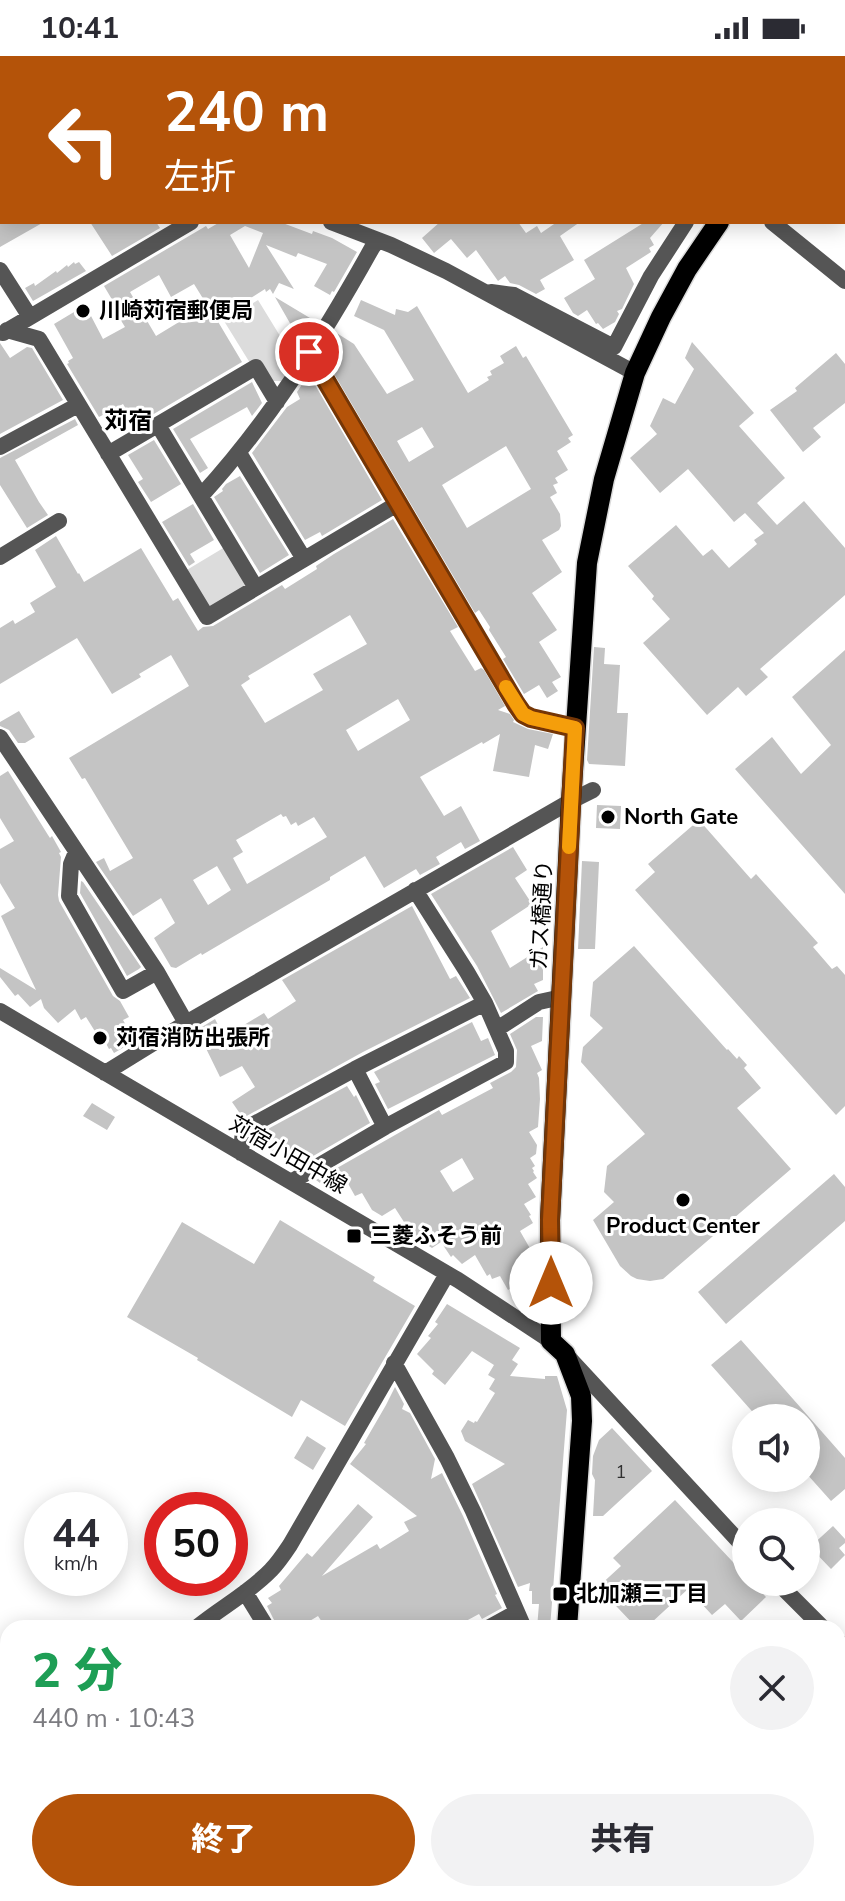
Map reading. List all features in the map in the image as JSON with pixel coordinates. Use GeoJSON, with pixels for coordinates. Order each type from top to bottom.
{"type":"FeatureCollection","features":[{"type":"Feature","properties":{"kind":"main road","name":"ガス橋通り"},"geometry":{"type":"LineString","coordinates":[[568,1620],[582,1421],[581,1396],[558,1347],[550,1220],[575,728],[587,563],[604,479],[635,373],[667,305],[718,224]]}},
{"type":"Feature","properties":{"kind":"street"},"geometry":{"type":"LineString","coordinates":[[3,332],[188,224]]}},
{"type":"Feature","properties":{"kind":"street"},"geometry":{"type":"LineString","coordinates":[[336,224],[437,266],[635,373]]}},
{"type":"Feature","properties":{"kind":"street"},"geometry":{"type":"LineString","coordinates":[[481,290],[514,295],[614,347],[651,276],[685,224]]}},
{"type":"Feature","properties":{"kind":"street"},"geometry":{"type":"LineString","coordinates":[[774,224],[845,281]]}},
{"type":"Feature","properties":{"kind":"street"},"geometry":{"type":"LineString","coordinates":[[201,496],[239,453],[286,390],[378,240]]}},
{"type":"Feature","properties":{"kind":"street"},"geometry":{"type":"LineString","coordinates":[[0,270],[30,317]]}},
{"type":"Feature","properties":{"kind":"street"},"geometry":{"type":"LineString","coordinates":[[3,332],[39,339],[207,617],[397,504]]}},
{"type":"Feature","properties":{"kind":"street"},"geometry":{"type":"LineString","coordinates":[[309,352],[523,714],[575,728]]}},
{"type":"Feature","properties":{"kind":"street"},"geometry":{"type":"LineString","coordinates":[[108,454],[256,367],[277,402]]}},
{"type":"Feature","properties":{"kind":"street"},"geometry":{"type":"LineString","coordinates":[[0,447],[78,405]]}},
{"type":"Feature","properties":{"kind":"street"},"geometry":{"type":"LineString","coordinates":[[158,425],[256,588]]}},
{"type":"Feature","properties":{"kind":"street"},"geometry":{"type":"LineString","coordinates":[[239,453],[304,559]]}},
{"type":"Feature","properties":{"kind":"street"},"geometry":{"type":"LineString","coordinates":[[0,557],[59,521]]}},
{"type":"Feature","properties":{"kind":"street"},"geometry":{"type":"LineString","coordinates":[[0,737],[157,972],[186,1023]]}},
{"type":"Feature","properties":{"kind":"street"},"geometry":{"type":"LineString","coordinates":[[105,1073],[415,890],[593,790]]}},
{"type":"Feature","properties":{"kind":"street"},"geometry":{"type":"LineString","coordinates":[[76,852],[71,864],[69,896],[123,991],[157,972]]}},
{"type":"Feature","properties":{"kind":"street"},"geometry":{"type":"LineString","coordinates":[[291,1182],[506,1062],[506,1051],[485,1003],[415,890]]}},
{"type":"Feature","properties":{"kind":"street"},"geometry":{"type":"LineString","coordinates":[[497,1029],[539,1002],[562,997]]}},
{"type":"Feature","properties":{"kind":"street"},"geometry":{"type":"LineString","coordinates":[[241,1153],[243,1130],[485,1003]]}},
{"type":"Feature","properties":{"kind":"street","name":"苅宿小田中線"},"geometry":{"type":"LineString","coordinates":[[0,1011],[447,1274],[558,1347],[732,1534]]}},
{"type":"Feature","properties":{"kind":"street"},"geometry":{"type":"LineString","coordinates":[[355,1069],[385,1127]]}},
{"type":"Feature","properties":{"kind":"street"},"geometry":{"type":"LineString","coordinates":[[248,1589],[270,1571],[290,1545],[447,1274]]}},
{"type":"Feature","properties":{"kind":"street"},"geometry":{"type":"LineString","coordinates":[[394,1363],[447,1458],[520,1620]]}},
{"type":"Feature","properties":{"kind":"street"},"geometry":{"type":"LineString","coordinates":[[206,1620],[239,1596]]}},
{"type":"Feature","properties":{"kind":"street"},"geometry":{"type":"LineString","coordinates":[[247,1596],[262,1620]]}},
{"type":"Feature","properties":{"kind":"street"},"geometry":{"type":"LineString","coordinates":[[791,1596],[815,1620]]}},
{"type":"Feature","properties":{"kind":"street"},"geometry":{"type":"LineString","coordinates":[[502,1620],[517,1612]]}},
{"type":"Feature","properties":{"kind":"shaded area"},"geometry":{"type":"Polygon","coordinates":[[[258,300],[296,362],[284,381],[270,381],[250,363],[224,321],[258,300]]]}},
{"type":"Feature","properties":{"kind":"shaded area"},"geometry":{"type":"Polygon","coordinates":[[[225,547],[247,583],[246,589],[213,609],[207,607],[185,571],[225,547]]]}},
{"type":"Feature","properties":{"kind":"building"},"geometry":{"type":"Polygon","coordinates":[[[0,224],[40,224],[0,247],[0,224]]]}},
{"type":"Feature","properties":{"kind":"building"},"geometry":{"type":"Polygon","coordinates":[[[91,224],[157,224],[160,228],[112,256],[91,224]]]}},
{"type":"Feature","properties":{"kind":"building"},"geometry":{"type":"Polygon","coordinates":[[[217,224],[285,224],[332,238],[357,252],[330,295],[314,286],[327,264],[298,253],[296,257],[266,245],[294,289],[279,283],[273,294],[270,289],[266,292],[265,289],[217,320],[242,362],[135,425],[123,404],[99,417],[67,364],[73,358],[54,324],[79,309],[85,320],[91,316],[103,339],[125,327],[104,286],[206,226],[208,229],[217,224]],[[245,226],[230,235],[249,268],[263,233],[245,226]],[[159,275],[130,292],[156,336],[207,305],[194,284],[171,297],[159,275]]]}},
{"type":"Feature","properties":{"kind":"building"},"geometry":{"type":"Polygon","coordinates":[[[438,224],[519,224],[526,233],[537,226],[541,233],[554,224],[577,224],[560,236],[574,260],[540,280],[545,289],[536,294],[510,283],[505,276],[498,281],[476,250],[467,258],[451,239],[434,253],[422,238],[438,224]]]}},
{"type":"Feature","properties":{"kind":"building"},"geometry":{"type":"Polygon","coordinates":[[[642,224],[662,224],[650,238],[654,245],[649,248],[651,252],[626,268],[634,284],[622,309],[617,311],[619,314],[615,322],[603,329],[587,310],[578,316],[573,313],[564,298],[595,279],[584,260],[642,224]]]}},
{"type":"Feature","properties":{"kind":"building"},"geometry":{"type":"Polygon","coordinates":[[[79,262],[86,271],[33,301],[25,288],[34,283],[35,286],[79,262]]]}},
{"type":"Feature","properties":{"kind":"building"},"geometry":{"type":"Polygon","coordinates":[[[275,297],[315,321],[295,332],[275,297]]]}},
{"type":"Feature","properties":{"kind":"building"},"geometry":{"type":"Polygon","coordinates":[[[361,300],[395,315],[396,309],[408,312],[417,306],[468,393],[489,380],[487,377],[492,375],[490,371],[504,363],[500,356],[516,346],[523,358],[526,356],[573,435],[568,438],[571,442],[557,451],[568,470],[555,478],[558,483],[553,485],[557,493],[550,497],[560,514],[561,526],[542,540],[562,572],[532,593],[557,630],[539,642],[561,677],[552,682],[558,691],[547,698],[539,685],[524,694],[503,659],[506,657],[490,627],[479,610],[475,613],[330,367],[336,364],[324,357],[322,353],[335,332],[354,344],[387,394],[414,380],[384,330],[354,316],[361,300]],[[422,427],[397,441],[409,462],[434,447],[422,427]],[[506,446],[442,485],[467,528],[531,489],[506,446]]]}},
{"type":"Feature","properties":{"kind":"building"},"geometry":{"type":"Polygon","coordinates":[[[692,342],[754,413],[739,426],[785,478],[757,503],[777,525],[804,501],[845,548],[845,595],[760,669],[768,677],[746,696],[738,687],[707,715],[643,643],[670,619],[628,566],[676,525],[703,556],[712,549],[729,568],[757,544],[754,540],[764,533],[745,513],[734,522],[688,469],[660,493],[630,458],[657,434],[650,426],[663,398],[675,404],[694,369],[685,358],[692,342]]]}},
{"type":"Feature","properties":{"kind":"building"},"geometry":{"type":"Polygon","coordinates":[[[0,343],[10,358],[27,347],[32,348],[63,400],[0,434],[0,343]]]}},
{"type":"Feature","properties":{"kind":"building"},"geometry":{"type":"Polygon","coordinates":[[[836,353],[845,364],[845,403],[813,428],[821,437],[803,452],[770,410],[797,391],[795,388],[836,353]]]}},
{"type":"Feature","properties":{"kind":"building"},"geometry":{"type":"Polygon","coordinates":[[[311,378],[382,500],[322,536],[320,532],[305,540],[252,453],[287,407],[300,399],[297,392],[311,378]]]}},
{"type":"Feature","properties":{"kind":"building"},"geometry":{"type":"Polygon","coordinates":[[[252,382],[262,403],[252,416],[247,407],[190,439],[208,468],[200,473],[173,429],[252,382]]]}},
{"type":"Feature","properties":{"kind":"building"},"geometry":{"type":"Polygon","coordinates":[[[75,419],[78,425],[15,460],[48,515],[27,528],[0,485],[0,458],[75,419]]]}},
{"type":"Feature","properties":{"kind":"building"},"geometry":{"type":"Polygon","coordinates":[[[154,440],[181,484],[151,502],[138,482],[143,479],[128,455],[154,440]]]}},
{"type":"Feature","properties":{"kind":"building"},"geometry":{"type":"Polygon","coordinates":[[[240,476],[289,555],[260,573],[214,497],[223,491],[226,484],[240,476]]]}},
{"type":"Feature","properties":{"kind":"building"},"geometry":{"type":"Polygon","coordinates":[[[193,504],[214,540],[190,554],[195,562],[189,566],[162,522],[193,504]]]}},
{"type":"Feature","properties":{"kind":"building"},"geometry":{"type":"Polygon","coordinates":[[[393,519],[458,627],[450,631],[475,671],[484,670],[505,706],[498,710],[510,714],[513,722],[528,729],[553,734],[548,749],[535,745],[529,777],[493,771],[500,734],[420,777],[444,816],[461,806],[480,841],[465,849],[461,842],[436,857],[440,864],[420,875],[416,869],[384,888],[365,856],[202,955],[176,968],[171,967],[154,938],[175,923],[161,898],[133,916],[96,862],[104,858],[110,871],[133,858],[85,778],[82,779],[69,758],[189,686],[171,655],[112,694],[77,638],[0,684],[0,628],[13,620],[15,624],[35,612],[30,603],[56,587],[35,550],[56,536],[84,582],[141,548],[173,601],[178,598],[198,631],[213,626],[282,585],[285,589],[334,554],[393,519]],[[350,615],[248,676],[250,679],[241,685],[265,723],[323,690],[313,674],[367,644],[350,615]],[[398,699],[346,730],[358,751],[410,720],[398,699]],[[281,814],[236,840],[243,852],[233,858],[247,884],[327,837],[314,817],[298,826],[296,822],[291,825],[281,814]],[[217,866],[193,880],[208,905],[231,890],[217,866]]]}},
{"type":"Feature","properties":{"kind":"building"},"geometry":{"type":"Polygon","coordinates":[[[594,647],[605,648],[604,664],[620,665],[617,713],[628,713],[625,766],[589,764],[587,760],[594,647]]]}},
{"type":"Feature","properties":{"kind":"building"},"geometry":{"type":"Polygon","coordinates":[[[845,650],[845,894],[735,769],[772,737],[801,774],[831,745],[792,697],[845,650]]]}},
{"type":"Feature","properties":{"kind":"building"},"geometry":{"type":"Polygon","coordinates":[[[19,711],[35,737],[25,743],[18,743],[9,730],[0,726],[0,722],[19,711]]]}},
{"type":"Feature","properties":{"kind":"building"},"geometry":{"type":"Polygon","coordinates":[[[8,771],[61,852],[59,901],[113,996],[120,1001],[129,1017],[123,1020],[135,1041],[114,1053],[99,1031],[96,1033],[86,1017],[81,1020],[75,1009],[58,1023],[44,1008],[41,999],[30,1007],[18,994],[15,996],[0,977],[0,968],[36,990],[1,916],[15,908],[0,883],[0,849],[14,841],[0,818],[0,776],[8,771]]]}},
{"type":"Feature","properties":{"kind":"building","name":"North Gate"},"geometry":{"type":"Polygon","coordinates":[[[597,805],[621,806],[620,829],[596,828],[597,805]]]}},
{"type":"Feature","properties":{"kind":"building"},"geometry":{"type":"Polygon","coordinates":[[[699,820],[751,879],[756,874],[818,943],[813,947],[832,969],[837,966],[845,975],[845,1106],[836,1115],[635,890],[655,872],[648,864],[699,820]]]}},
{"type":"Feature","properties":{"kind":"building"},"geometry":{"type":"Polygon","coordinates":[[[513,847],[527,870],[515,878],[532,904],[491,931],[510,968],[543,947],[543,980],[534,984],[538,991],[501,1013],[477,966],[431,894],[513,847]]]}},
{"type":"Feature","properties":{"kind":"building"},"geometry":{"type":"Polygon","coordinates":[[[582,861],[599,862],[595,949],[578,949],[582,861]]]}},
{"type":"Feature","properties":{"kind":"building"},"geometry":{"type":"Polygon","coordinates":[[[81,881],[141,967],[127,976],[80,893],[81,881]]]}},
{"type":"Feature","properties":{"kind":"building"},"geometry":{"type":"Polygon","coordinates":[[[412,906],[450,979],[456,976],[470,998],[243,1118],[232,1102],[255,1087],[242,1066],[220,1077],[197,1030],[215,1019],[224,1037],[264,1013],[268,1019],[296,1001],[282,980],[412,906]]]}},
{"type":"Feature","properties":{"kind":"building"},"geometry":{"type":"Polygon","coordinates":[[[634,946],[727,1050],[747,1065],[744,1068],[761,1088],[737,1108],[791,1169],[663,1279],[650,1281],[631,1276],[620,1266],[593,1220],[614,1202],[604,1192],[607,1166],[645,1134],[581,1062],[583,1047],[603,1028],[590,1016],[593,982],[634,946]]]}},
{"type":"Feature","properties":{"kind":"building"},"geometry":{"type":"Polygon","coordinates":[[[536,1017],[543,1017],[542,1041],[531,1046],[542,1070],[537,1073],[540,1099],[538,1127],[529,1132],[537,1145],[536,1154],[530,1158],[537,1178],[528,1184],[536,1197],[524,1204],[533,1223],[520,1231],[532,1252],[528,1254],[530,1259],[522,1263],[530,1277],[508,1290],[500,1276],[492,1279],[490,1274],[487,1276],[475,1255],[462,1264],[453,1255],[451,1257],[441,1242],[432,1248],[413,1236],[395,1208],[382,1216],[372,1210],[362,1193],[355,1196],[346,1180],[332,1188],[327,1179],[320,1183],[316,1180],[439,1110],[442,1115],[493,1088],[490,1083],[516,1067],[517,1050],[510,1034],[536,1017]],[[462,1158],[440,1171],[453,1192],[474,1179],[462,1158]]]}},
{"type":"Feature","properties":{"kind":"building"},"geometry":{"type":"Polygon","coordinates":[[[472,1022],[481,1041],[488,1038],[495,1055],[388,1109],[375,1084],[380,1082],[374,1072],[472,1022]]]}},
{"type":"Feature","properties":{"kind":"building"},"geometry":{"type":"Polygon","coordinates":[[[347,1086],[354,1097],[356,1095],[370,1123],[296,1166],[282,1142],[272,1151],[261,1145],[255,1136],[347,1086]]]}},
{"type":"Feature","properties":{"kind":"building"},"geometry":{"type":"Polygon","coordinates":[[[92,1103],[115,1117],[107,1130],[83,1116],[92,1103]]]}},
{"type":"Feature","properties":{"kind":"building"},"geometry":{"type":"Polygon","coordinates":[[[834,1174],[845,1187],[845,1221],[726,1324],[698,1292],[834,1174]]]}},
{"type":"Feature","properties":{"kind":"building"},"geometry":{"type":"Polygon","coordinates":[[[280,1220],[375,1277],[373,1281],[415,1306],[345,1426],[301,1400],[292,1417],[127,1317],[182,1222],[254,1264],[280,1220]]]}},
{"type":"Feature","properties":{"kind":"building"},"geometry":{"type":"Polygon","coordinates":[[[447,1304],[520,1348],[512,1360],[518,1364],[510,1376],[545,1379],[545,1376],[557,1376],[567,1410],[551,1620],[538,1620],[539,1604],[532,1604],[530,1583],[518,1587],[472,1484],[505,1464],[465,1441],[461,1431],[468,1420],[477,1422],[495,1393],[489,1389],[495,1379],[488,1375],[494,1365],[472,1351],[445,1385],[417,1354],[431,1338],[428,1336],[438,1324],[435,1322],[447,1304]]]}},
{"type":"Feature","properties":{"kind":"building"},"geometry":{"type":"Polygon","coordinates":[[[741,1340],[797,1404],[746,1404],[711,1365],[741,1340]]]}},
{"type":"Feature","properties":{"kind":"building"},"geometry":{"type":"Polygon","coordinates":[[[395,1387],[404,1404],[402,1409],[410,1413],[435,1459],[431,1479],[442,1473],[502,1608],[482,1619],[479,1614],[468,1620],[321,1620],[318,1616],[311,1620],[274,1620],[267,1606],[272,1603],[268,1598],[281,1590],[279,1586],[307,1553],[312,1557],[358,1504],[373,1517],[322,1576],[377,1544],[380,1549],[409,1531],[404,1522],[417,1516],[350,1464],[366,1444],[395,1387]]]}},
{"type":"Feature","properties":{"kind":"building"},"geometry":{"type":"Polygon","coordinates":[[[612,1428],[652,1471],[603,1516],[593,1516],[593,1456],[599,1440],[612,1428]]]}},
{"type":"Feature","properties":{"kind":"building"},"geometry":{"type":"Polygon","coordinates":[[[820,1430],[845,1458],[845,1489],[831,1501],[820,1489],[820,1430]]]}},
{"type":"Feature","properties":{"kind":"building"},"geometry":{"type":"Polygon","coordinates":[[[307,1436],[326,1448],[313,1470],[294,1458],[307,1436]]]}},
{"type":"Feature","properties":{"kind":"building"},"geometry":{"type":"Polygon","coordinates":[[[675,1500],[732,1561],[732,1596],[766,1597],[740,1620],[725,1604],[712,1615],[688,1589],[654,1620],[629,1620],[598,1587],[621,1566],[613,1558],[675,1500]]]}},
{"type":"Feature","properties":{"kind":"building"},"geometry":{"type":"Polygon","coordinates":[[[833,1526],[845,1539],[839,1548],[845,1555],[831,1569],[820,1557],[820,1538],[833,1526]]]}},
{"type":"Feature","properties":{"kind":"slow traffic"},"geometry":{"type":"LineString","coordinates":[[506,687],[523,714],[575,728],[569,847]]}},
{"type":"Feature","properties":{"kind":"place","name":"川崎苅宿郵便局"},"geometry":{"type":"Point","coordinates":[83,311]}},
{"type":"Feature","properties":{"kind":"place","name":"North Gate"},"geometry":{"type":"Point","coordinates":[608,817]}},
{"type":"Feature","properties":{"kind":"place","name":"苅宿消防出張所"},"geometry":{"type":"Point","coordinates":[100,1038]}},
{"type":"Feature","properties":{"kind":"place","name":"Product Center"},"geometry":{"type":"Point","coordinates":[683,1200]}},
{"type":"Feature","properties":{"kind":"place","name":"三菱ふそう前"},"geometry":{"type":"Point","coordinates":[354,1236]}},
{"type":"Feature","properties":{"kind":"place","name":"北加瀬三丁目"},"geometry":{"type":"Point","coordinates":[560,1594]}},
{"type":"Feature","properties":{"kind":"district","name":"苅宿"},"geometry":{"type":"Point","coordinates":[128,421]}},
{"type":"Feature","properties":{"kind":"route"},"geometry":{"type":"LineString","coordinates":[[309,352],[523,714],[575,728],[550,1220],[551,1283]]}}]}
